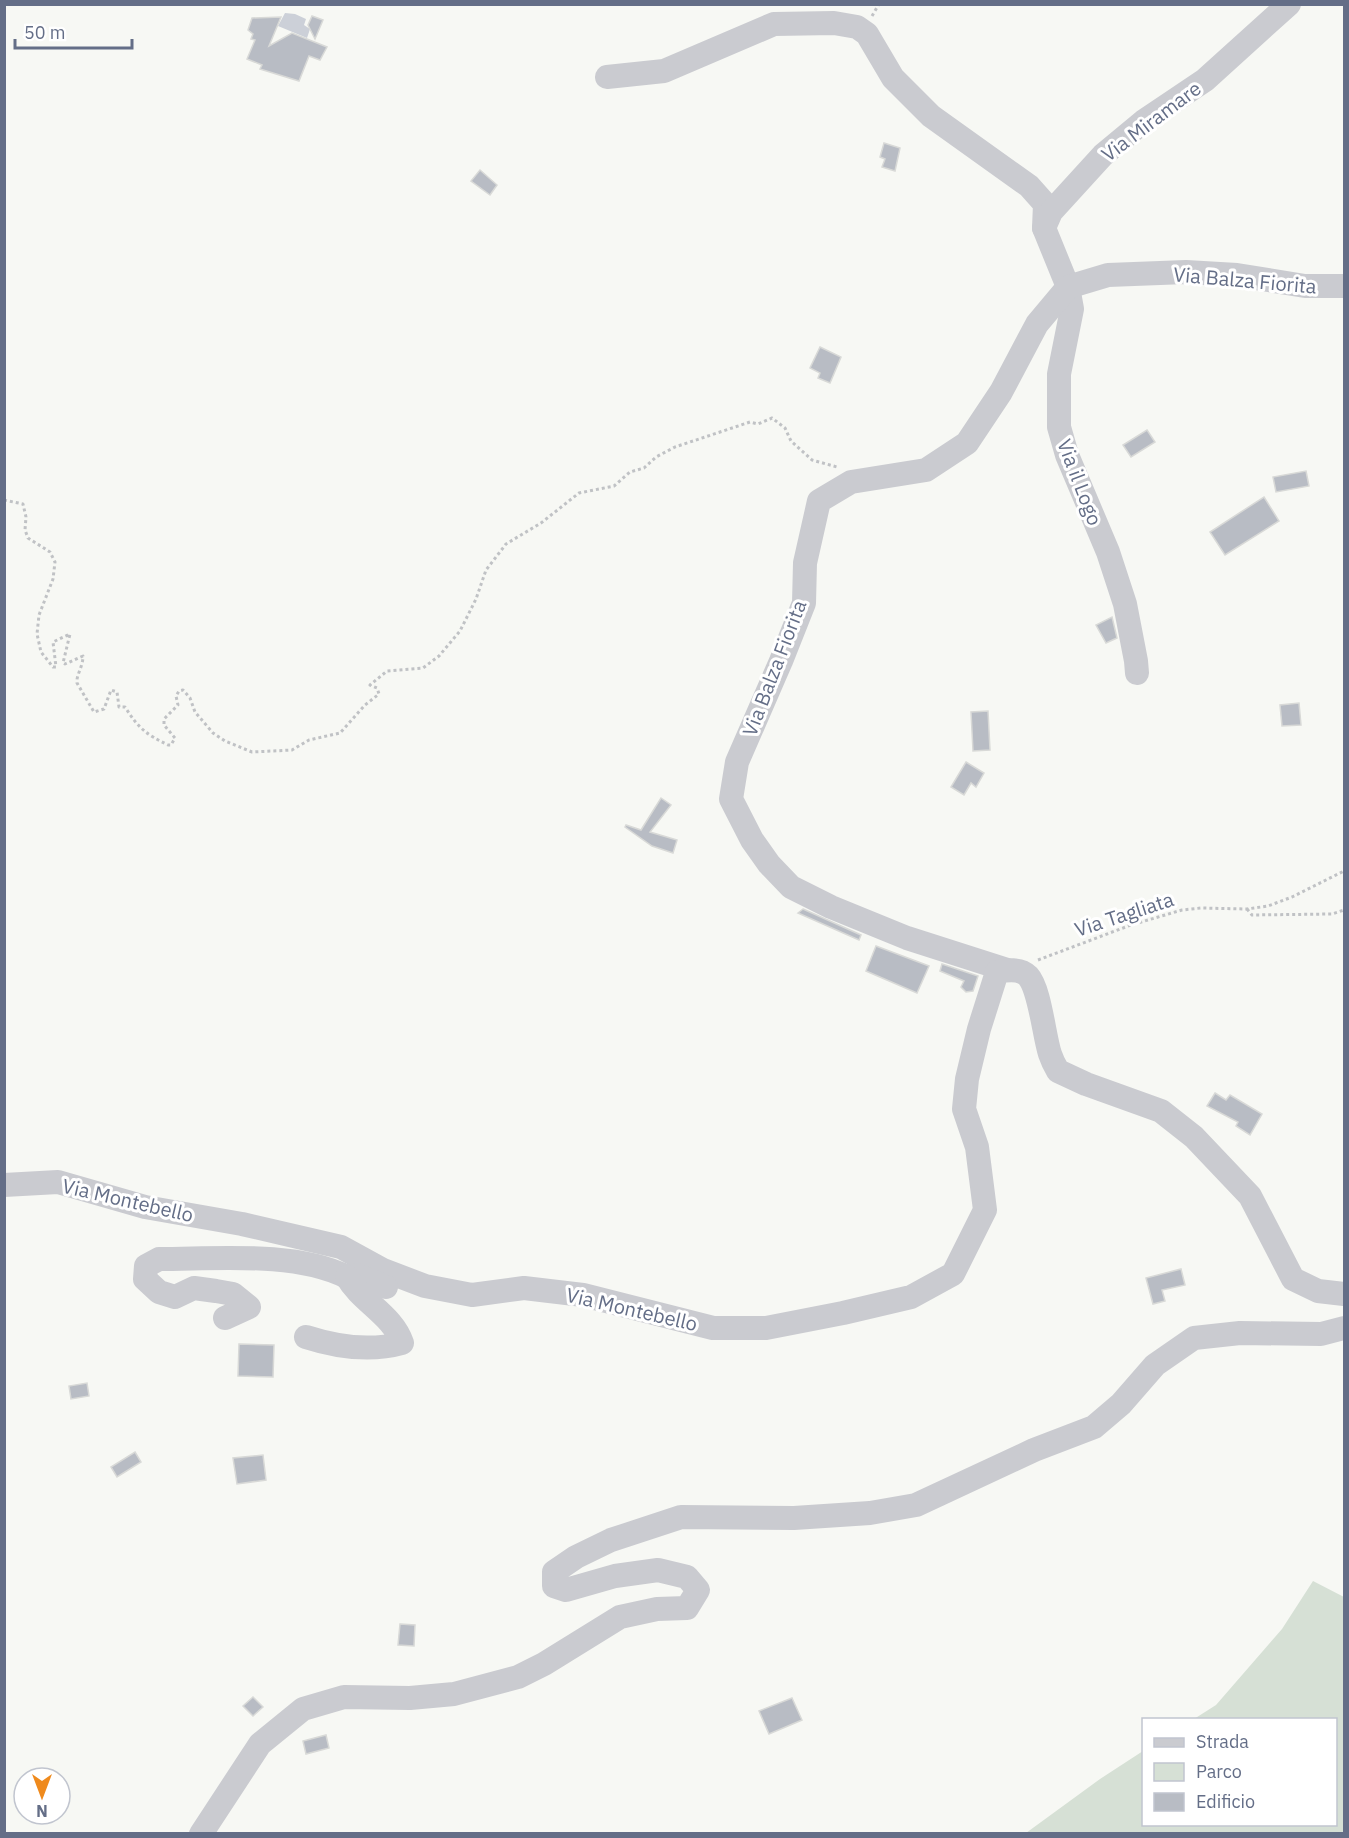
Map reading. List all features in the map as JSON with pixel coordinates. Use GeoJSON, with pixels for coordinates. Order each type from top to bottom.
{"type":"FeatureCollection","features":[{"type":"Feature","properties":{"kind":"street","name":"Via Miramare"},"geometry":{"type":"LineString","coordinates":[[1044,228],[1051,212],[1103,155],[1143,121],[1205,80],[1289,4]]}},
{"type":"Feature","properties":{"kind":"street"},"geometry":{"type":"LineString","coordinates":[[607,77],[664,71],[774,24],[834,23],[857,27],[867,34],[893,78],[931,116],[1029,186],[1045,204],[1044,228],[1068,287]]}},
{"type":"Feature","properties":{"kind":"street","name":"Via Balza Fiorita"},"geometry":{"type":"LineString","coordinates":[[1007,971],[907,938],[831,907],[791,887],[769,864],[758,848],[731,799],[737,762],[804,603],[805,563],[819,501],[851,482],[926,470],[967,443],[1001,392],[1037,324],[1068,287],[1108,275],[1186,272],[1237,275],[1305,286],[1344,286]]}},
{"type":"Feature","properties":{"kind":"street","name":"Via il Logo"},"geometry":{"type":"LineString","coordinates":[[1068,287],[1072,309],[1059,374],[1059,427],[1066,455],[1108,552],[1122,593],[1137,673]]}},
{"type":"Feature","properties":{"kind":"street"},"geometry":{"type":"LineString","coordinates":[[1007,971],[1028,976],[1034,988],[1050,1054],[1058,1071],[1086,1084],[1161,1111],[1194,1137],[1250,1196],[1293,1279],[1318,1291],[1344,1294]]}},
{"type":"Feature","properties":{"kind":"street","name":"Via Montebello"},"geometry":{"type":"LineString","coordinates":[[4,1185],[58,1182],[145,1207],[242,1224],[341,1247],[383,1270],[425,1286],[472,1295],[524,1288],[582,1295],[713,1328],[766,1328],[911,1297],[953,1274],[985,1210],[977,1147],[964,1109],[967,1079],[972,1059],[1007,971]]}},
{"type":"Feature","properties":{"kind":"street"},"geometry":{"type":"LineString","coordinates":[[225,1318],[249,1307],[233,1294],[216,1291],[194,1288],[175,1297],[159,1292],[145,1279],[146,1266],[159,1259],[282,1260],[328,1268],[347,1277],[354,1290],[391,1324],[402,1343],[387,1347],[364,1348],[321,1342],[306,1337]]}},
{"type":"Feature","properties":{"kind":"street"},"geometry":{"type":"LineString","coordinates":[[347,1277],[357,1275],[409,1297],[437,1302],[472,1295]]}},
{"type":"Feature","properties":{"kind":"street"},"geometry":{"type":"LineString","coordinates":[[201,1833],[260,1744],[303,1709],[344,1697],[410,1698],[454,1694],[518,1677],[544,1664],[620,1617],[657,1609],[687,1608],[698,1590],[687,1577],[658,1570],[615,1576],[566,1590],[554,1586],[554,1572],[576,1557],[610,1540],[681,1517],[794,1518],[870,1513],[916,1505],[1034,1450],[1094,1427],[1121,1404],[1155,1365],[1194,1338],[1240,1333],[1322,1334],[1344,1328]]}},
{"type":"Feature","properties":{"kind":"path"},"geometry":{"type":"LineString","coordinates":[[4,500],[23,504],[26,518],[25,530],[28,538],[50,552],[56,562],[53,579],[39,615],[37,634],[41,652],[53,667],[56,667],[53,642],[70,634],[63,663],[83,656],[83,666],[76,678],[94,712],[104,709],[111,690],[117,692],[119,707],[125,707],[146,734],[168,746],[175,738],[164,724],[164,719],[178,705],[176,696],[179,691],[183,690],[190,698],[195,712],[213,733],[225,741],[252,752],[279,752],[292,750],[309,740],[340,733],[364,705],[379,694],[377,688],[370,685],[387,671],[423,668],[439,656],[460,631],[476,599],[486,570],[506,544],[541,523],[579,493],[614,486],[630,472],[644,468],[656,457],[675,447],[750,422],[758,424],[772,418],[785,428],[792,441],[812,460],[869,479]]}},
{"type":"Feature","properties":{"kind":"path","name":"Via Tagliata"},"geometry":{"type":"LineString","coordinates":[[1007,971],[1131,925],[1182,910],[1247,909],[1268,906],[1292,897],[1344,871]]}},
{"type":"Feature","properties":{"kind":"path"},"geometry":{"type":"LineString","coordinates":[[1247,909],[1252,915],[1332,914],[1344,910]]}},
{"type":"Feature","properties":{"kind":"green space"},"geometry":{"type":"Polygon","coordinates":[[[1313,1581],[1344,1597],[1344,1833],[1026,1833],[1142,1752],[1142,1826],[1337,1826],[1337,1718],[1196,1718],[1216,1705],[1282,1629],[1313,1581]]]}},
{"type":"Feature","properties":{"kind":"shaded area"},"geometry":{"type":"Polygon","coordinates":[[[285,13],[306,19],[304,25],[310,29],[307,38],[278,26],[285,13]]]}},
{"type":"Feature","properties":{"kind":"building"},"geometry":{"type":"Polygon","coordinates":[[[312,16],[323,20],[315,39],[308,25],[312,16]]]}},
{"type":"Feature","properties":{"kind":"building"},"geometry":{"type":"Polygon","coordinates":[[[281,17],[269,46],[292,33],[327,47],[320,60],[309,56],[299,81],[260,69],[262,65],[247,59],[255,40],[251,39],[253,34],[248,30],[252,18],[281,17]]]}},
{"type":"Feature","properties":{"kind":"building"},"geometry":{"type":"Polygon","coordinates":[[[884,143],[900,148],[895,171],[882,167],[885,159],[880,157],[884,143]]]}},
{"type":"Feature","properties":{"kind":"building"},"geometry":{"type":"Polygon","coordinates":[[[480,170],[497,185],[490,195],[471,181],[480,170]]]}},
{"type":"Feature","properties":{"kind":"building"},"geometry":{"type":"Polygon","coordinates":[[[820,347],[841,357],[830,383],[818,378],[820,373],[810,368],[820,347]]]}},
{"type":"Feature","properties":{"kind":"building"},"geometry":{"type":"Polygon","coordinates":[[[1147,430],[1155,442],[1131,457],[1123,445],[1147,430]]]}},
{"type":"Feature","properties":{"kind":"building"},"geometry":{"type":"Polygon","coordinates":[[[1306,471],[1309,486],[1276,492],[1273,477],[1306,471]]]}},
{"type":"Feature","properties":{"kind":"building"},"geometry":{"type":"Polygon","coordinates":[[[1264,497],[1279,521],[1225,555],[1210,532],[1264,497]]]}},
{"type":"Feature","properties":{"kind":"building"},"geometry":{"type":"Polygon","coordinates":[[[1112,617],[1117,638],[1106,643],[1096,625],[1112,617]]]}},
{"type":"Feature","properties":{"kind":"building"},"geometry":{"type":"Polygon","coordinates":[[[1299,703],[1301,725],[1282,726],[1280,705],[1299,703]]]}},
{"type":"Feature","properties":{"kind":"building"},"geometry":{"type":"Polygon","coordinates":[[[988,711],[990,750],[973,751],[971,712],[988,711]]]}},
{"type":"Feature","properties":{"kind":"building"},"geometry":{"type":"Polygon","coordinates":[[[966,762],[984,773],[976,787],[971,783],[964,795],[951,787],[966,762]]]}},
{"type":"Feature","properties":{"kind":"building"},"geometry":{"type":"Polygon","coordinates":[[[661,798],[671,805],[650,832],[677,840],[673,853],[652,846],[625,827],[626,825],[641,830],[661,798]]]}},
{"type":"Feature","properties":{"kind":"building"},"geometry":{"type":"Polygon","coordinates":[[[803,909],[861,935],[859,940],[798,913],[803,909]]]}},
{"type":"Feature","properties":{"kind":"building"},"geometry":{"type":"Polygon","coordinates":[[[876,946],[929,966],[917,993],[866,971],[876,946]]]}},
{"type":"Feature","properties":{"kind":"building"},"geometry":{"type":"Polygon","coordinates":[[[942,964],[978,976],[973,991],[966,992],[961,987],[964,981],[940,971],[942,964]]]}},
{"type":"Feature","properties":{"kind":"building"},"geometry":{"type":"Polygon","coordinates":[[[1215,1093],[1226,1100],[1230,1095],[1262,1114],[1250,1135],[1236,1126],[1238,1122],[1207,1106],[1215,1093]]]}},
{"type":"Feature","properties":{"kind":"building"},"geometry":{"type":"Polygon","coordinates":[[[1181,1269],[1185,1285],[1162,1290],[1165,1301],[1153,1304],[1146,1278],[1181,1269]]]}},
{"type":"Feature","properties":{"kind":"building"},"geometry":{"type":"Polygon","coordinates":[[[239,1344],[274,1345],[273,1377],[238,1376],[239,1344]]]}},
{"type":"Feature","properties":{"kind":"building"},"geometry":{"type":"Polygon","coordinates":[[[87,1383],[89,1396],[71,1399],[69,1386],[87,1383]]]}},
{"type":"Feature","properties":{"kind":"building"},"geometry":{"type":"Polygon","coordinates":[[[135,1452],[141,1462],[117,1477],[111,1467],[135,1452]]]}},
{"type":"Feature","properties":{"kind":"building"},"geometry":{"type":"Polygon","coordinates":[[[263,1455],[266,1480],[237,1484],[233,1458],[263,1455]]]}},
{"type":"Feature","properties":{"kind":"building"},"geometry":{"type":"Polygon","coordinates":[[[400,1624],[415,1625],[414,1646],[398,1645],[400,1624]]]}},
{"type":"Feature","properties":{"kind":"building"},"geometry":{"type":"Polygon","coordinates":[[[253,1697],[263,1707],[253,1716],[243,1706],[253,1697]]]}},
{"type":"Feature","properties":{"kind":"building"},"geometry":{"type":"Polygon","coordinates":[[[792,1698],[802,1720],[769,1734],[759,1711],[792,1698]]]}},
{"type":"Feature","properties":{"kind":"building"},"geometry":{"type":"Polygon","coordinates":[[[326,1735],[329,1748],[306,1754],[303,1741],[326,1735]]]}}]}
